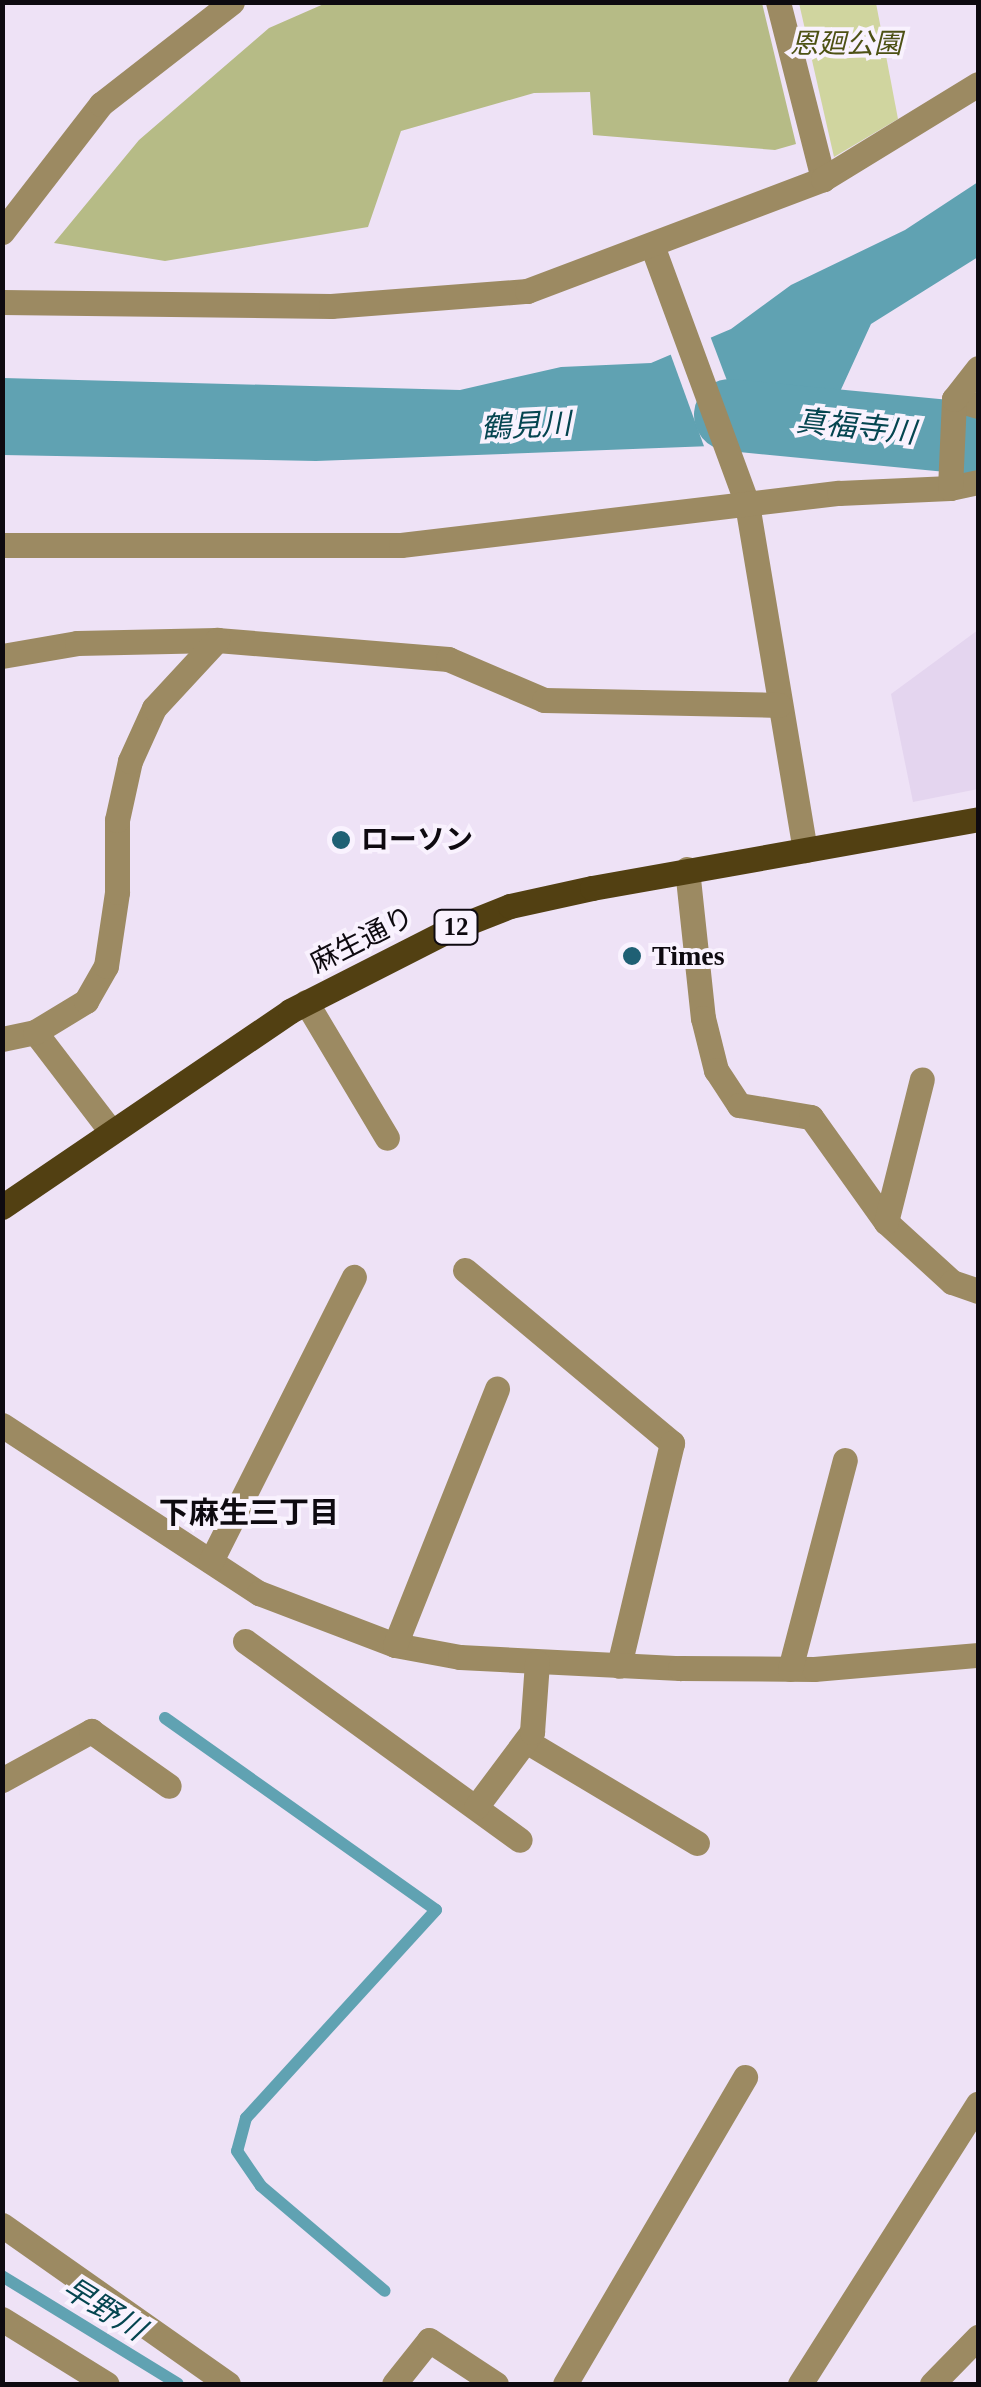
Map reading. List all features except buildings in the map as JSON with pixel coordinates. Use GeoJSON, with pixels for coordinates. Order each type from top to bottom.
{"type":"FeatureCollection","features":[{"type":"Feature","properties":{"kind":"main road","name":"麻生通り"},"geometry":{"type":"LineString","coordinates":[[2,1206],[306,1002],[510,906],[688,869],[978,819]]}},
{"type":"Feature","properties":{"kind":"street"},"geometry":{"type":"LineString","coordinates":[[2,232],[101,104],[232,2]]}},
{"type":"Feature","properties":{"kind":"street"},"geometry":{"type":"LineString","coordinates":[[778,2],[824,178]]}},
{"type":"Feature","properties":{"kind":"street"},"geometry":{"type":"LineString","coordinates":[[2,302],[428,302],[526,291],[657,258],[824,178],[978,84]]}},
{"type":"Feature","properties":{"kind":"street"},"geometry":{"type":"LineString","coordinates":[[657,258],[744,495],[805,850]]}},
{"type":"Feature","properties":{"kind":"street"},"geometry":{"type":"LineString","coordinates":[[950,478],[961,408],[978,368]]}},
{"type":"Feature","properties":{"kind":"street"},"geometry":{"type":"LineString","coordinates":[[2,545],[402,545],[744,495],[950,478],[978,482]]}},
{"type":"Feature","properties":{"kind":"street"},"geometry":{"type":"LineString","coordinates":[[2,656],[77,643],[217,640],[448,660],[544,700],[779,705]]}},
{"type":"Feature","properties":{"kind":"street"},"geometry":{"type":"LineString","coordinates":[[2,1039],[35,1032],[86,1001],[106,966],[118,892],[117,820],[130,761],[154,708],[217,640]]}},
{"type":"Feature","properties":{"kind":"street"},"geometry":{"type":"LineString","coordinates":[[688,869],[703,1018],[716,1070],[739,1105],[811,1118],[886,1222],[952,1282],[978,1291]]}},
{"type":"Feature","properties":{"kind":"street"},"geometry":{"type":"LineString","coordinates":[[306,1002],[387,1138]]}},
{"type":"Feature","properties":{"kind":"street"},"geometry":{"type":"LineString","coordinates":[[35,1032],[110,1130]]}},
{"type":"Feature","properties":{"kind":"street"},"geometry":{"type":"LineString","coordinates":[[886,1222],[922,1078]]}},
{"type":"Feature","properties":{"kind":"street"},"geometry":{"type":"LineString","coordinates":[[465,1270],[672,1443],[619,1666]]}},
{"type":"Feature","properties":{"kind":"street"},"geometry":{"type":"LineString","coordinates":[[211,1561],[354,1276]]}},
{"type":"Feature","properties":{"kind":"street"},"geometry":{"type":"LineString","coordinates":[[395,1646],[498,1389]]}},
{"type":"Feature","properties":{"kind":"street"},"geometry":{"type":"LineString","coordinates":[[2,1425],[260,1593],[395,1646],[537,1662],[619,1666],[790,1668],[978,1655]]}},
{"type":"Feature","properties":{"kind":"street"},"geometry":{"type":"LineString","coordinates":[[790,1668],[844,1460]]}},
{"type":"Feature","properties":{"kind":"street"},"geometry":{"type":"LineString","coordinates":[[245,1640],[520,1840]]}},
{"type":"Feature","properties":{"kind":"street"},"geometry":{"type":"LineString","coordinates":[[476,1807],[526,1741],[537,1662]]}},
{"type":"Feature","properties":{"kind":"street"},"geometry":{"type":"LineString","coordinates":[[2,1780],[92,1732],[168,1786]]}},
{"type":"Feature","properties":{"kind":"street"},"geometry":{"type":"LineString","coordinates":[[526,1741],[698,1843]]}},
{"type":"Feature","properties":{"kind":"street"},"geometry":{"type":"LineString","coordinates":[[565,2384],[745,2077]]}},
{"type":"Feature","properties":{"kind":"street"},"geometry":{"type":"LineString","coordinates":[[800,2384],[978,2104]]}},
{"type":"Feature","properties":{"kind":"street"},"geometry":{"type":"LineString","coordinates":[[2,2225],[228,2384]]}},
{"type":"Feature","properties":{"kind":"street"},"geometry":{"type":"LineString","coordinates":[[2,2319],[107,2384]]}},
{"type":"Feature","properties":{"kind":"street"},"geometry":{"type":"LineString","coordinates":[[932,2384],[978,2337]]}},
{"type":"Feature","properties":{"kind":"street"},"geometry":{"type":"LineString","coordinates":[[394,2384],[429,2340],[496,2384]]}},
{"type":"Feature","properties":{"kind":"shaded area"},"geometry":{"type":"Polygon","coordinates":[[[978,630],[978,789],[913,802],[891,694],[978,630]]]}},
{"type":"Feature","properties":{"kind":"green space"},"geometry":{"type":"Polygon","coordinates":[[[326,3],[762,3],[796,144],[775,150],[593,135],[590,92],[534,93],[401,131],[368,227],[165,261],[54,243],[139,140],[269,28],[326,3]]]}},
{"type":"Feature","properties":{"kind":"green space","name":"恩廻公園"},"geometry":{"type":"Polygon","coordinates":[[[799,3],[876,3],[898,119],[834,157],[799,3]]]}},
{"type":"Feature","properties":{"kind":"water","name":"鶴見川"},"geometry":{"type":"Polygon","coordinates":[[[978,182],[978,257],[871,324],[817,442],[316,461],[3,455],[3,378],[460,390],[561,367],[651,363],[731,329],[791,285],[905,230],[978,182]]]}},
{"type":"Feature","properties":{"kind":"pier"},"geometry":{"type":"Polygon","coordinates":[[[709,333],[752,447],[705,449],[669,350],[709,333]]]}},
{"type":"Feature","properties":{"kind":"waterway","name":"真福寺川"},"geometry":{"type":"LineString","coordinates":[[730,415],[978,439]]}},
{"type":"Feature","properties":{"kind":"waterway"},"geometry":{"type":"LineString","coordinates":[[165,1718],[436,1910],[246,2118],[237,2151],[261,2186],[385,2291]]}},
{"type":"Feature","properties":{"kind":"waterway","name":"早野川"},"geometry":{"type":"LineString","coordinates":[[2,2276],[178,2384]]}},
{"type":"Feature","properties":{"kind":"place","name":"ローソン"},"geometry":{"type":"Point","coordinates":[341,840]}},
{"type":"Feature","properties":{"kind":"place","name":"Times"},"geometry":{"type":"Point","coordinates":[632,956]}},
{"type":"Feature","properties":{"kind":"district","name":"下麻生三丁目"},"geometry":{"type":"Point","coordinates":[249,1513]}}]}
